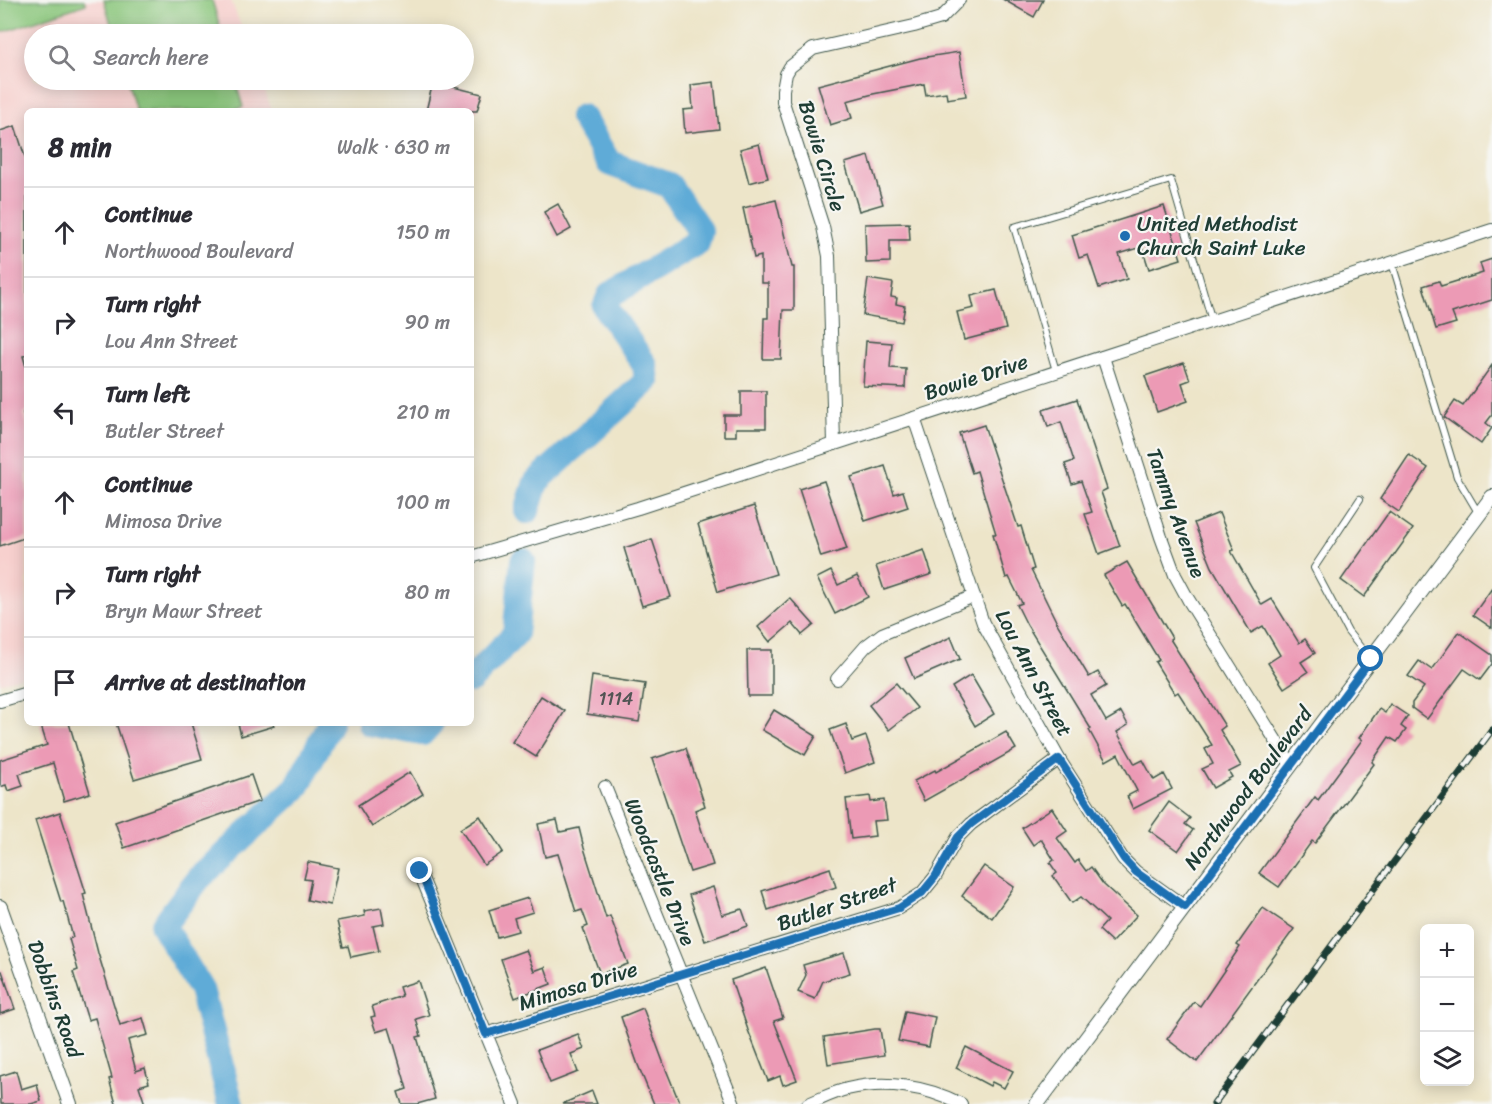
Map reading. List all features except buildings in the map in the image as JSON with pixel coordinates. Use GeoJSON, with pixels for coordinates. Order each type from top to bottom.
{"type":"FeatureCollection","features":[{"type":"Feature","properties":{"kind":"street","name":"Bowie Circle"},"geometry":{"type":"LineString","coordinates":[[834,444],[829,256],[823,227],[783,102],[786,75],[790,67],[813,49],[941,18],[959,0]]}},
{"type":"Feature","properties":{"kind":"street","name":"Bowie Drive"},"geometry":{"type":"LineString","coordinates":[[474,556],[638,508],[1492,230]]}},
{"type":"Feature","properties":{"kind":"street","name":"Tammy Avenue"},"geometry":{"type":"LineString","coordinates":[[1102,357],[1175,575],[1291,765]]}},
{"type":"Feature","properties":{"kind":"street","name":"Lou Ann Street"},"geometry":{"type":"LineString","coordinates":[[914,418],[983,623],[1059,759],[1124,859],[1136,872],[1185,907]]}},
{"type":"Feature","properties":{"kind":"street","name":"Northwood Boulevard"},"geometry":{"type":"LineString","coordinates":[[1037,1104],[1492,497]]}},
{"type":"Feature","properties":{"kind":"street"},"geometry":{"type":"LineString","coordinates":[[837,679],[866,646],[882,634],[974,596]]}},
{"type":"Feature","properties":{"kind":"street"},"geometry":{"type":"LineString","coordinates":[[0,701],[24,694]]}},
{"type":"Feature","properties":{"kind":"street","name":"Butler Street"},"geometry":{"type":"LineString","coordinates":[[680,975],[899,908],[922,893],[935,877],[958,837],[971,824],[1059,759]]}},
{"type":"Feature","properties":{"kind":"street","name":"Woodcastle Drive"},"geometry":{"type":"LineString","coordinates":[[604,788],[735,1104]]}},
{"type":"Feature","properties":{"kind":"street"},"geometry":{"type":"LineString","coordinates":[[420,871],[514,1104]]}},
{"type":"Feature","properties":{"kind":"street","name":"Dobbins Road"},"geometry":{"type":"LineString","coordinates":[[0,907],[6,940],[70,1104]]}},
{"type":"Feature","properties":{"kind":"street","name":"Mimosa Drive"},"geometry":{"type":"LineString","coordinates":[[486,1034],[680,975]]}},
{"type":"Feature","properties":{"kind":"street"},"geometry":{"type":"LineString","coordinates":[[808,1104],[847,1089],[888,1084],[930,1090],[961,1104]]}},
{"type":"Feature","properties":{"kind":"lane"},"geometry":{"type":"LineString","coordinates":[[1056,371],[1014,227],[1171,180],[1212,321]]}},
{"type":"Feature","properties":{"kind":"lane"},"geometry":{"type":"LineString","coordinates":[[1392,263],[1457,477],[1479,514]]}},
{"type":"Feature","properties":{"kind":"lane"},"geometry":{"type":"LineString","coordinates":[[1360,499],[1314,568],[1348,632],[1371,659]]}},
{"type":"Feature","properties":{"kind":"shaded area"},"geometry":{"type":"Polygon","coordinates":[[[0,0],[231,0],[240,24],[24,24],[24,90],[265,90],[271,108],[24,108],[24,676],[0,683],[0,0]]]}},
{"type":"Feature","properties":{"kind":"green space"},"geometry":{"type":"Polygon","coordinates":[[[0,0],[84,0],[86,4],[24,24],[0,33],[0,0]]]}},
{"type":"Feature","properties":{"kind":"green space"},"geometry":{"type":"Polygon","coordinates":[[[104,0],[212,0],[219,24],[111,24],[104,0]]]}},
{"type":"Feature","properties":{"kind":"green space"},"geometry":{"type":"Polygon","coordinates":[[[130,90],[238,90],[243,107],[240,108],[135,108],[130,90]]]}},
{"type":"Feature","properties":{"kind":"waterway"},"geometry":{"type":"LineString","coordinates":[[527,511],[536,482],[647,381],[645,365],[605,307],[610,295],[697,243],[700,231],[669,185],[609,163],[582,117]]}},
{"type":"Feature","properties":{"kind":"waterway"},"geometry":{"type":"LineString","coordinates":[[474,677],[515,634],[523,561]]}},
{"type":"Feature","properties":{"kind":"waterway"},"geometry":{"type":"LineString","coordinates":[[231,1104],[201,989],[163,926],[198,879],[297,787],[328,726]]}},
{"type":"Feature","properties":{"kind":"waterway"},"geometry":{"type":"LineString","coordinates":[[386,726],[422,733],[428,726]]}},
{"type":"Feature","properties":{"kind":"railway"},"geometry":{"type":"LineString","coordinates":[[1214,1104],[1492,730]]}},
{"type":"Feature","properties":{"kind":"place","name":"United Methodist Church Saint Luke"},"geometry":{"type":"Point","coordinates":[1125,236]}},
{"type":"Feature","properties":{"kind":"route"},"geometry":{"type":"LineString","coordinates":[[420,871],[486,1034],[899,908],[922,893],[935,877],[958,837],[971,824],[1059,759],[1124,859],[1136,872],[1185,907],[1371,659]]}}]}
